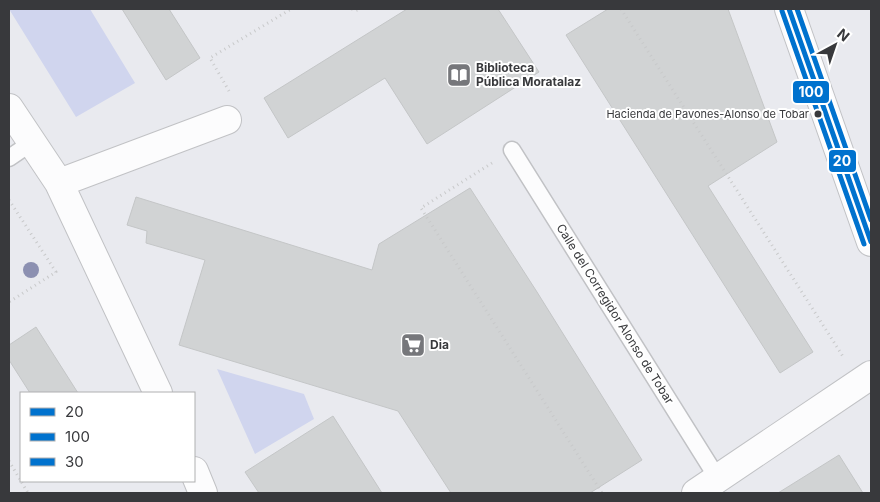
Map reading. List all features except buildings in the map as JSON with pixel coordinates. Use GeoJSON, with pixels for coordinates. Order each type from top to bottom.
{"type":"FeatureCollection","features":[{"type":"Feature","properties":{"kind":"street"},"geometry":{"type":"LineString","coordinates":[[789,9],[871,242]]}},
{"type":"Feature","properties":{"kind":"street"},"geometry":{"type":"LineString","coordinates":[[9,108],[58,182],[158,392]]}},
{"type":"Feature","properties":{"kind":"street"},"geometry":{"type":"LineString","coordinates":[[58,182],[227,120]]}},
{"type":"Feature","properties":{"kind":"street","name":"Calle del Corregidor Alonso de Tobar"},"geometry":{"type":"LineString","coordinates":[[707,486],[871,375]]}},
{"type":"Feature","properties":{"kind":"street"},"geometry":{"type":"LineString","coordinates":[[195,473],[203,493]]}},
{"type":"Feature","properties":{"kind":"lane"},"geometry":{"type":"LineString","coordinates":[[9,158],[31,143]]}},
{"type":"Feature","properties":{"kind":"lane","name":"Calle del Corregidor Alonso de Tobar"},"geometry":{"type":"LineString","coordinates":[[512,150],[707,486]]}},
{"type":"Feature","properties":{"kind":"path"},"geometry":{"type":"LineString","coordinates":[[227,120],[240,109],[210,58],[291,9]]}},
{"type":"Feature","properties":{"kind":"path"},"geometry":{"type":"LineString","coordinates":[[352,9],[355,11],[360,9]]}},
{"type":"Feature","properties":{"kind":"path"},"geometry":{"type":"LineString","coordinates":[[621,9],[846,362]]}},
{"type":"Feature","properties":{"kind":"path"},"geometry":{"type":"LineString","coordinates":[[512,150],[421,208],[602,493]]}},
{"type":"Feature","properties":{"kind":"path"},"geometry":{"type":"LineString","coordinates":[[9,200],[56,272],[9,302]]}},
{"type":"Feature","properties":{"kind":"path"},"geometry":{"type":"LineString","coordinates":[[9,461],[20,480]]}},
{"type":"Feature","properties":{"kind":"path"},"geometry":{"type":"LineString","coordinates":[[21,482],[28,493]]}},
{"type":"Feature","properties":{"kind":"shaded area"},"geometry":{"type":"Polygon","coordinates":[[[9,9],[90,9],[135,83],[76,117],[9,9]]]}},
{"type":"Feature","properties":{"kind":"shaded area"},"geometry":{"type":"Polygon","coordinates":[[[217,369],[304,394],[314,419],[255,454],[217,369]]]}},
{"type":"Feature","properties":{"kind":"transit line","name":"20"},"geometry":{"type":"LineString","coordinates":[[789,9],[871,242]]}},
{"type":"Feature","properties":{"kind":"transit line","name":"30"},"geometry":{"type":"LineString","coordinates":[[797,9],[871,220]]}},
{"type":"Feature","properties":{"kind":"transit line","name":"100"},"geometry":{"type":"LineString","coordinates":[[782,11],[864,244]]}},
{"type":"Feature","properties":{"kind":"place","name":"Biblioteca Pública Moratalaz"},"geometry":{"type":"Point","coordinates":[459,75]}},
{"type":"Feature","properties":{"kind":"place","name":"Hacienda de Pavones-Alonso de Tobar"},"geometry":{"type":"Point","coordinates":[818,114]}},
{"type":"Feature","properties":{"kind":"place","name":"Dia"},"geometry":{"type":"Point","coordinates":[413,345]}}]}
